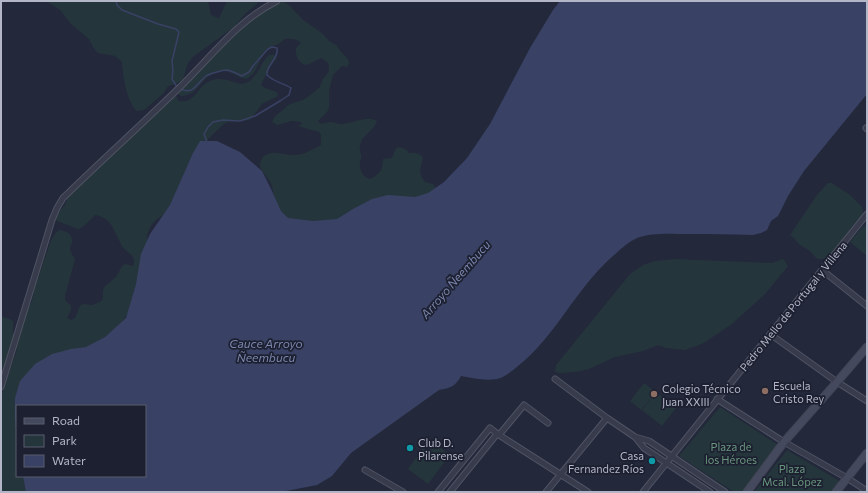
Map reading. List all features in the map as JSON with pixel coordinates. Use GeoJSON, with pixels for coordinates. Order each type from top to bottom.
{"type":"FeatureCollection","features":[{"type":"Feature","properties":{"kind":"main road"},"geometry":{"type":"LineString","coordinates":[[748,492],[784,442],[867,346]]}},
{"type":"Feature","properties":{"kind":"main road"},"geometry":{"type":"LineString","coordinates":[[836,492],[867,453]]}},
{"type":"Feature","properties":{"kind":"street"},"geometry":{"type":"LineString","coordinates":[[1,387],[57,208],[63,198],[180,87],[241,25],[255,14],[277,1]]}},
{"type":"Feature","properties":{"kind":"street","name":"Pedro Mello de Portugal y Villena"},"geometry":{"type":"LineString","coordinates":[[643,492],[867,214]]}},
{"type":"Feature","properties":{"kind":"street"},"geometry":{"type":"LineString","coordinates":[[822,270],[867,306]]}},
{"type":"Feature","properties":{"kind":"street"},"geometry":{"type":"LineString","coordinates":[[770,334],[837,382],[867,401]]}},
{"type":"Feature","properties":{"kind":"street"},"geometry":{"type":"LineString","coordinates":[[555,379],[635,437],[649,442],[672,456],[725,492]]}},
{"type":"Feature","properties":{"kind":"street"},"geometry":{"type":"LineString","coordinates":[[718,399],[784,442],[867,491]]}},
{"type":"Feature","properties":{"kind":"street"},"geometry":{"type":"LineString","coordinates":[[450,492],[524,405],[548,423]]}},
{"type":"Feature","properties":{"kind":"street"},"geometry":{"type":"LineString","coordinates":[[546,492],[607,418]]}},
{"type":"Feature","properties":{"kind":"street"},"geometry":{"type":"LineString","coordinates":[[438,492],[490,428],[588,492]]}},
{"type":"Feature","properties":{"kind":"street"},"geometry":{"type":"LineString","coordinates":[[635,437],[644,448],[710,492]]}},
{"type":"Feature","properties":{"kind":"street"},"geometry":{"type":"LineString","coordinates":[[365,470],[403,492]]}},
{"type":"Feature","properties":{"kind":"green space"},"geometry":{"type":"Polygon","coordinates":[[[46,1],[208,1],[211,15],[219,18],[227,1],[259,1],[234,27],[193,57],[188,63],[183,79],[176,84],[168,86],[164,93],[144,110],[136,111],[127,94],[122,62],[115,56],[98,53],[89,39],[71,24],[60,10],[46,1]]]}},
{"type":"Feature","properties":{"kind":"green space"},"geometry":{"type":"Polygon","coordinates":[[[272,1],[283,1],[290,6],[302,19],[336,45],[348,59],[349,63],[347,67],[342,66],[333,75],[329,91],[329,108],[318,121],[321,124],[331,122],[341,124],[365,119],[373,119],[377,121],[362,140],[360,149],[360,167],[363,175],[370,179],[377,175],[381,169],[383,159],[392,158],[395,150],[400,147],[409,153],[417,153],[423,158],[420,170],[421,176],[425,182],[433,184],[436,191],[343,225],[285,220],[275,201],[271,183],[263,172],[260,162],[263,157],[270,153],[298,155],[308,152],[321,145],[321,135],[319,132],[298,126],[302,124],[301,122],[292,121],[277,125],[272,122],[275,116],[288,105],[305,99],[319,88],[329,71],[329,65],[326,61],[321,58],[307,65],[302,63],[297,57],[296,51],[296,48],[301,43],[294,39],[285,39],[264,52],[254,72],[246,79],[226,71],[222,71],[209,76],[197,89],[187,95],[181,96],[176,92],[215,52],[272,1]]]}},
{"type":"Feature","properties":{"kind":"green space"},"geometry":{"type":"Polygon","coordinates":[[[269,55],[274,55],[277,58],[269,68],[261,85],[277,92],[278,96],[262,104],[250,120],[228,122],[209,138],[196,164],[166,213],[156,220],[150,227],[147,235],[147,244],[128,313],[121,324],[18,405],[16,405],[16,477],[39,477],[40,492],[1,492],[1,397],[16,353],[21,326],[32,301],[34,290],[51,240],[59,230],[68,233],[72,238],[70,250],[75,259],[65,296],[65,300],[71,306],[71,310],[67,318],[71,320],[75,318],[80,306],[83,304],[92,305],[100,302],[103,299],[103,290],[105,286],[116,277],[122,266],[125,264],[133,266],[134,262],[133,257],[124,249],[112,227],[101,216],[95,215],[79,229],[55,220],[57,213],[65,205],[67,198],[174,95],[177,97],[178,101],[189,100],[205,84],[215,79],[243,84],[246,83],[254,77],[269,55]]]}},
{"type":"Feature","properties":{"kind":"green space"},"geometry":{"type":"Polygon","coordinates":[[[828,183],[832,183],[850,195],[862,207],[863,211],[862,216],[853,225],[839,245],[827,258],[819,259],[790,235],[817,195],[828,183]]]}},
{"type":"Feature","properties":{"kind":"green space"},"geometry":{"type":"Polygon","coordinates":[[[864,225],[867,228],[867,256],[850,242],[864,225]]]}},
{"type":"Feature","properties":{"kind":"green space"},"geometry":{"type":"Polygon","coordinates":[[[674,259],[772,263],[783,259],[788,266],[765,294],[732,324],[704,343],[685,350],[666,348],[658,345],[643,351],[615,357],[589,369],[576,372],[555,372],[556,365],[630,274],[643,265],[655,261],[674,259]]]}},
{"type":"Feature","properties":{"kind":"green space"},"geometry":{"type":"Polygon","coordinates":[[[1,316],[13,321],[13,338],[1,374],[1,316]]]}},
{"type":"Feature","properties":{"kind":"green space"},"geometry":{"type":"Polygon","coordinates":[[[644,383],[656,392],[641,410],[630,401],[644,383]]]}},
{"type":"Feature","properties":{"kind":"green space"},"geometry":{"type":"Polygon","coordinates":[[[656,392],[676,408],[662,426],[642,410],[656,392]]]}},
{"type":"Feature","properties":{"kind":"green space","name":"Plaza de los Héroes"},"geometry":{"type":"Polygon","coordinates":[[[720,407],[781,447],[745,492],[734,492],[679,456],[720,407]]]}},
{"type":"Feature","properties":{"kind":"green space"},"geometry":{"type":"Polygon","coordinates":[[[434,443],[450,455],[428,484],[408,469],[423,448],[428,452],[434,443]]]}},
{"type":"Feature","properties":{"kind":"green space","name":"Plaza Mcal. López"},"geometry":{"type":"Polygon","coordinates":[[[787,450],[841,482],[833,492],[754,492],[787,450]]]}},
{"type":"Feature","properties":{"kind":"water","name":"Cauce Arroyo Ñeembucu"},"geometry":{"type":"Polygon","coordinates":[[[560,1],[867,1],[867,94],[804,171],[788,196],[778,216],[771,221],[767,230],[753,235],[663,234],[637,238],[622,248],[600,269],[588,282],[544,341],[513,370],[500,378],[492,380],[461,376],[454,385],[449,388],[439,390],[351,453],[332,476],[317,485],[281,492],[26,492],[23,477],[146,477],[146,405],[16,405],[16,430],[15,398],[20,381],[35,364],[52,354],[86,347],[105,337],[126,318],[136,284],[141,254],[150,234],[170,205],[193,153],[200,141],[217,141],[240,152],[262,171],[281,211],[288,218],[313,221],[337,219],[372,199],[388,195],[415,197],[428,193],[444,182],[467,158],[490,124],[530,48],[560,1]]]}},
{"type":"Feature","properties":{"kind":"waterway"},"geometry":{"type":"LineString","coordinates":[[116,1],[117,5],[122,10],[158,24],[176,29],[179,32],[172,61],[172,79],[177,87]]}},
{"type":"Feature","properties":{"kind":"waterway"},"geometry":{"type":"LineString","coordinates":[[180,89],[189,91],[192,90],[206,76],[222,71],[229,70],[242,76],[249,72],[268,49],[272,47],[277,48],[276,55],[268,68],[267,75],[291,88],[289,95],[255,116],[240,121],[223,120],[213,122],[204,134],[207,142]]}},
{"type":"Feature","properties":{"kind":"place","name":"Escuela Cristo Rey"},"geometry":{"type":"Point","coordinates":[765,391]}},
{"type":"Feature","properties":{"kind":"place","name":"Colegio Técnico Juan XXIII"},"geometry":{"type":"Point","coordinates":[654,394]}},
{"type":"Feature","properties":{"kind":"place","name":"Club D. Pilarense"},"geometry":{"type":"Point","coordinates":[410,448]}},
{"type":"Feature","properties":{"kind":"place","name":"Casa Fernandez Ríos"},"geometry":{"type":"Point","coordinates":[652,461]}},
{"type":"Feature","properties":{"kind":"water label","name":"Arroyo Ñeembucu"},"geometry":{"type":"Point","coordinates":[455,279]}}]}
